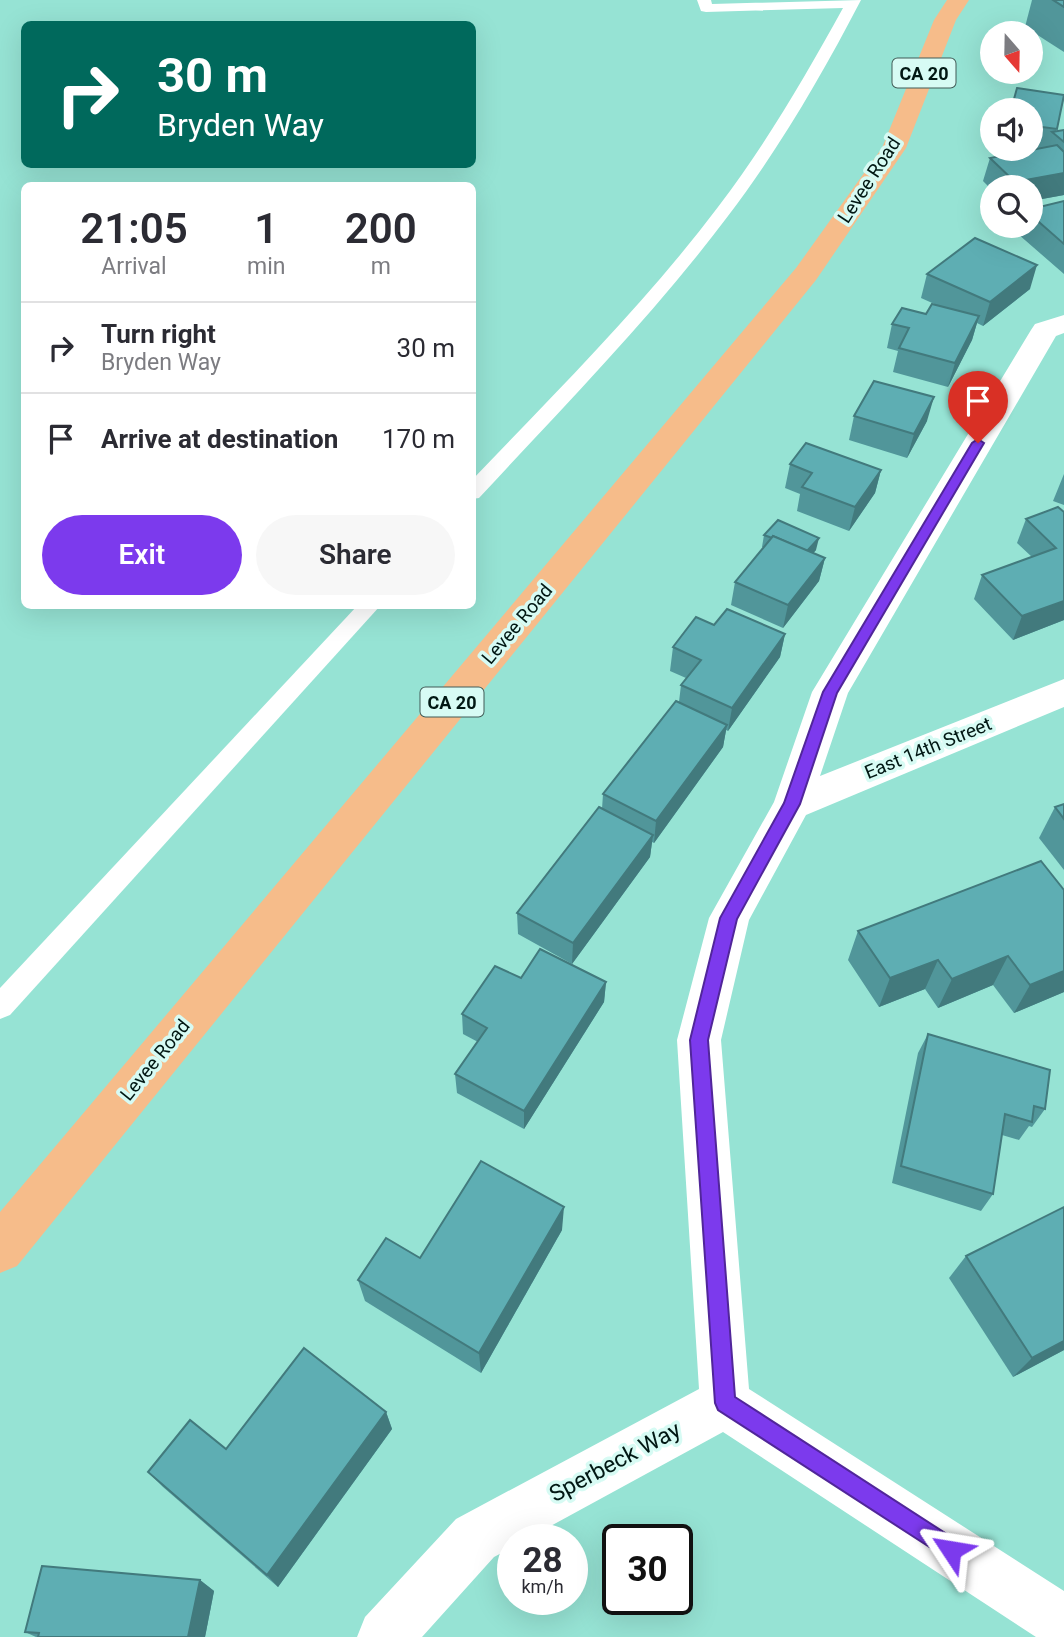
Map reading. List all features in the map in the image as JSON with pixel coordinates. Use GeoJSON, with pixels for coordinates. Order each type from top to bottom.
{"type":"FeatureCollection","features":[{"type":"Feature","properties":{"kind":"highway","name":"Levee Road"},"geometry":{"type":"LineString","coordinates":[[0,1249],[806,274],[894,148],[945,20],[958,0]]}},
{"type":"Feature","properties":{"kind":"street"},"geometry":{"type":"LineString","coordinates":[[1064,323],[1045,330],[830,692],[792,804],[729,918],[699,1040],[725,1403],[1064,1623]]}},
{"type":"Feature","properties":{"kind":"street","name":"East 14th Street"},"geometry":{"type":"LineString","coordinates":[[792,804],[1064,692]]}},
{"type":"Feature","properties":{"kind":"street","name":"Sperbeck Way"},"geometry":{"type":"LineString","coordinates":[[385,1637],[475,1538],[725,1403]]}},
{"type":"Feature","properties":{"kind":"lane"},"geometry":{"type":"LineString","coordinates":[[705,0],[706,8],[853,2]]}},
{"type":"Feature","properties":{"kind":"lane"},"geometry":{"type":"LineString","coordinates":[[476,489],[634,317],[722,213],[796,106],[853,2]]}},
{"type":"Feature","properties":{"kind":"lane"},"geometry":{"type":"LineString","coordinates":[[0,1007],[366,609]]}},
{"type":"Feature","properties":{"kind":"building"},"geometry":{"type":"Polygon","coordinates":[[[1053,0],[1064,0],[1064,7],[1053,0]]]}},
{"type":"Feature","properties":{"kind":"building"},"geometry":{"type":"Polygon","coordinates":[[[1017,88],[1064,95],[1057,129],[1043,127],[1043,98],[1014,98],[1017,88]]]}},
{"type":"Feature","properties":{"kind":"building"},"geometry":{"type":"Polygon","coordinates":[[[1064,130],[1064,142],[1052,132],[1064,130]]]}},
{"type":"Feature","properties":{"kind":"building"},"geometry":{"type":"Polygon","coordinates":[[[1057,145],[1064,152],[1064,173],[1043,177],[1008,175],[993,161],[1043,161],[1043,148],[1057,145]]]}},
{"type":"Feature","properties":{"kind":"building"},"geometry":{"type":"Polygon","coordinates":[[[1064,201],[1064,244],[1043,226],[1043,206],[1064,201]]]}},
{"type":"Feature","properties":{"kind":"building"},"geometry":{"type":"Polygon","coordinates":[[[975,238],[1037,265],[990,302],[927,274],[975,238]]]}},
{"type":"Feature","properties":{"kind":"building"},"geometry":{"type":"Polygon","coordinates":[[[932,304],[979,316],[955,363],[899,348],[909,328],[892,324],[902,308],[926,314],[932,304]]]}},
{"type":"Feature","properties":{"kind":"building"},"geometry":{"type":"Polygon","coordinates":[[[874,381],[934,397],[914,434],[854,416],[874,381]]]}},
{"type":"Feature","properties":{"kind":"building"},"geometry":{"type":"Polygon","coordinates":[[[806,443],[881,470],[855,507],[802,487],[812,473],[790,464],[806,443]]]}},
{"type":"Feature","properties":{"kind":"building"},"geometry":{"type":"Polygon","coordinates":[[[1058,507],[1064,512],[1064,601],[1022,616],[982,575],[1056,548],[1026,519],[1058,507]]]}},
{"type":"Feature","properties":{"kind":"building"},"geometry":{"type":"Polygon","coordinates":[[[778,520],[819,538],[807,551],[773,536],[764,535],[778,520]]]}},
{"type":"Feature","properties":{"kind":"building"},"geometry":{"type":"Polygon","coordinates":[[[773,536],[825,558],[788,605],[735,582],[773,536]]]}},
{"type":"Feature","properties":{"kind":"building"},"geometry":{"type":"Polygon","coordinates":[[[727,609],[785,634],[732,708],[681,685],[701,660],[673,647],[696,617],[714,625],[727,609]]]}},
{"type":"Feature","properties":{"kind":"building"},"geometry":{"type":"Polygon","coordinates":[[[676,701],[727,725],[656,821],[603,794],[676,701]]]}},
{"type":"Feature","properties":{"kind":"building"},"geometry":{"type":"Polygon","coordinates":[[[1064,804],[1064,819],[1055,807],[1064,804]]]}},
{"type":"Feature","properties":{"kind":"building"},"geometry":{"type":"Polygon","coordinates":[[[599,807],[653,835],[573,943],[517,913],[599,807]]]}},
{"type":"Feature","properties":{"kind":"building"},"geometry":{"type":"Polygon","coordinates":[[[1041,861],[1064,890],[1064,971],[1030,985],[1008,956],[952,979],[938,960],[890,978],[858,931],[1041,861]]]}},
{"type":"Feature","properties":{"kind":"building"},"geometry":{"type":"Polygon","coordinates":[[[540,949],[606,982],[524,1111],[455,1074],[487,1028],[462,1014],[495,966],[521,978],[540,949]]]}},
{"type":"Feature","properties":{"kind":"building"},"geometry":{"type":"Polygon","coordinates":[[[928,1034],[1050,1070],[1045,1109],[1034,1106],[1032,1122],[1005,1114],[993,1194],[901,1166],[928,1034]]]}},
{"type":"Feature","properties":{"kind":"building"},"geometry":{"type":"Polygon","coordinates":[[[481,1161],[564,1207],[479,1353],[358,1280],[386,1238],[420,1258],[481,1161]]]}},
{"type":"Feature","properties":{"kind":"building"},"geometry":{"type":"Polygon","coordinates":[[[1064,1207],[1064,1341],[1032,1358],[966,1256],[1064,1207]]]}},
{"type":"Feature","properties":{"kind":"building"},"geometry":{"type":"Polygon","coordinates":[[[304,1348],[386,1412],[267,1575],[148,1472],[190,1420],[226,1449],[304,1348]]]}},
{"type":"Feature","properties":{"kind":"building"},"geometry":{"type":"Polygon","coordinates":[[[42,1566],[200,1580],[188,1637],[38,1637],[39,1633],[25,1632],[42,1566]]]}},
{"type":"Feature","properties":{"kind":"route"},"geometry":{"type":"LineString","coordinates":[[951,1550],[725,1403],[699,1040],[729,918],[792,804],[830,692],[978,443]]}}]}
